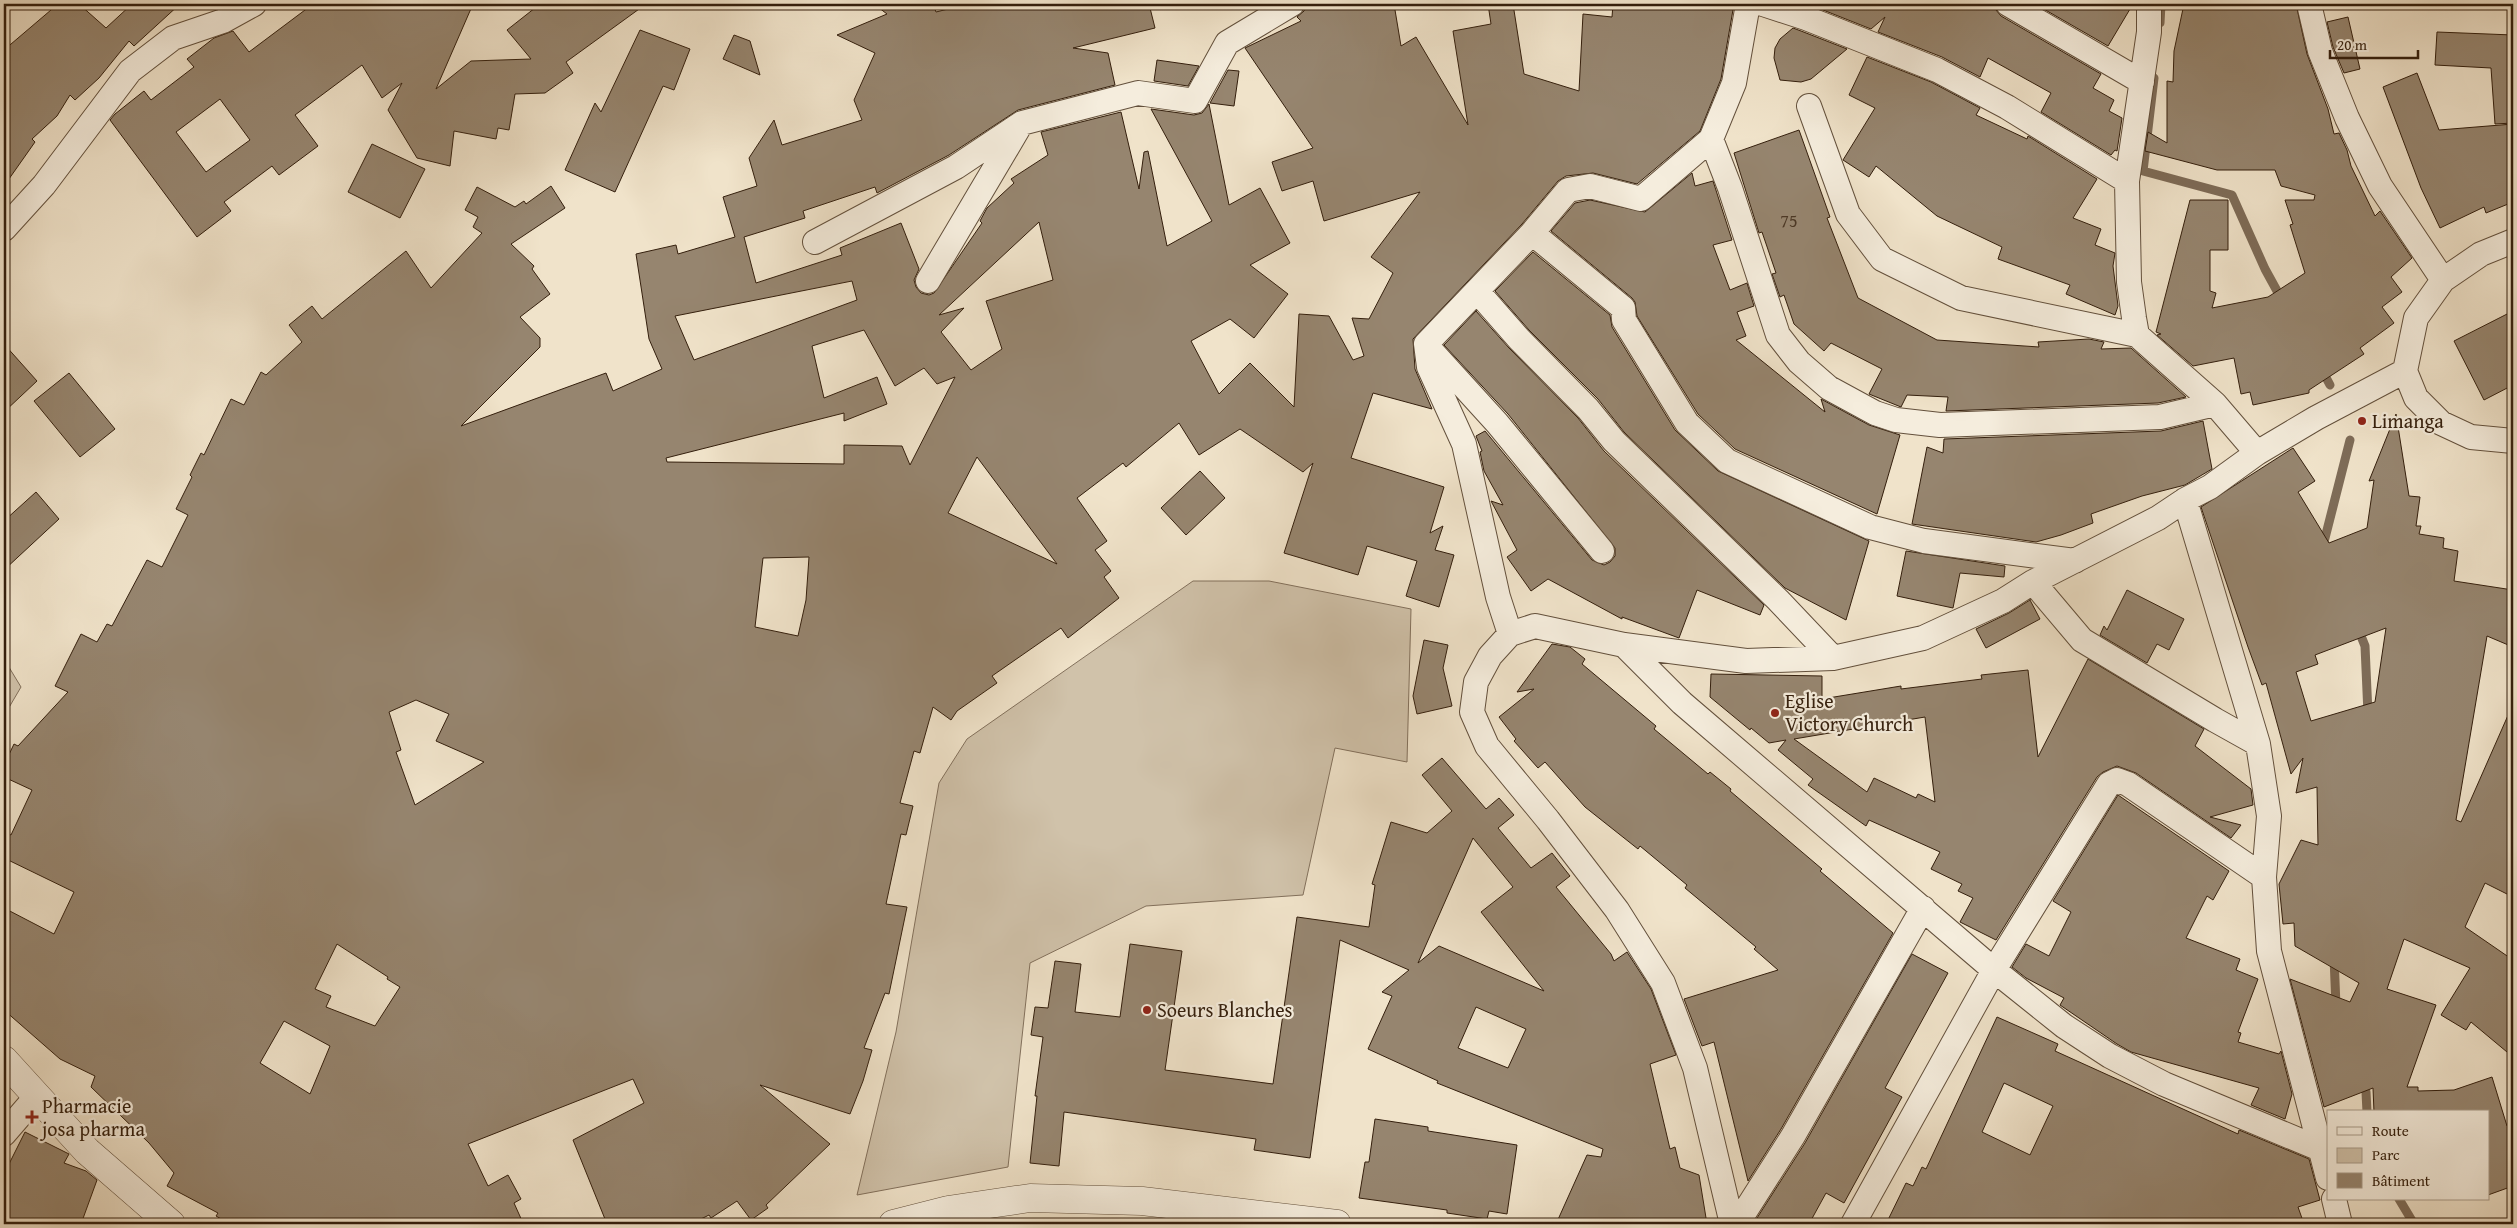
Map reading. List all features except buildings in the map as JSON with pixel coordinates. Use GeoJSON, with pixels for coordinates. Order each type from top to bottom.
{"type":"FeatureCollection","features":[{"type":"Feature","properties":{"kind":"street"},"geometry":{"type":"LineString","coordinates":[[4,229],[44,185],[130,71],[173,38],[222,21],[254,4]]}},
{"type":"Feature","properties":{"kind":"street"},"geometry":{"type":"LineString","coordinates":[[815,242],[956,167],[1022,123],[1138,93],[1195,101],[1227,43],[1292,4]]}},
{"type":"Feature","properties":{"kind":"street"},"geometry":{"type":"LineString","coordinates":[[1426,344],[1532,233],[1568,190],[1590,186],[1641,199],[1711,139],[1734,83],[1748,4]]}},
{"type":"Feature","properties":{"kind":"street"},"geometry":{"type":"LineString","coordinates":[[1763,4],[1809,11],[1937,70],[2007,107],[2127,181]]}},
{"type":"Feature","properties":{"kind":"street"},"geometry":{"type":"LineString","coordinates":[[2008,4],[2142,82]]}},
{"type":"Feature","properties":{"kind":"street"},"geometry":{"type":"LineString","coordinates":[[2137,336],[2129,282],[2127,181],[2149,32],[2150,4]]}},
{"type":"Feature","properties":{"kind":"street"},"geometry":{"type":"LineString","coordinates":[[2309,4],[2320,51],[2347,118],[2380,186],[2443,280]]}},
{"type":"Feature","properties":{"kind":"street"},"geometry":{"type":"LineString","coordinates":[[1809,106],[1848,214],[1882,259],[1961,298],[2137,336],[2215,404],[2257,453]]}},
{"type":"Feature","properties":{"kind":"street"},"geometry":{"type":"LineString","coordinates":[[928,281],[1022,123]]}},
{"type":"Feature","properties":{"kind":"street"},"geometry":{"type":"LineString","coordinates":[[1711,139],[1730,188],[1778,335],[1799,362],[1829,388],[1875,413],[1896,420],[1940,426],[2160,418],[2215,404]]}},
{"type":"Feature","properties":{"kind":"street"},"geometry":{"type":"LineString","coordinates":[[1532,233],[1623,308],[1624,320],[1687,423],[1727,460],[1870,527],[1924,541],[2075,561]]}},
{"type":"Feature","properties":{"kind":"street"},"geometry":{"type":"LineString","coordinates":[[2513,242],[2481,254],[2443,280],[2416,318],[2405,371],[2416,398],[2441,422],[2471,437],[2513,441]]}},
{"type":"Feature","properties":{"kind":"street"},"geometry":{"type":"LineString","coordinates":[[1477,291],[1519,339],[1588,409],[1614,441],[1778,600],[1833,658]]}},
{"type":"Feature","properties":{"kind":"street"},"geometry":{"type":"LineString","coordinates":[[1426,344],[1497,423],[1602,551]]}},
{"type":"Feature","properties":{"kind":"street"},"geometry":{"type":"LineString","coordinates":[[1426,344],[1429,367],[1464,444],[1498,597],[1510,634]]}},
{"type":"Feature","properties":{"kind":"street"},"geometry":{"type":"LineString","coordinates":[[1732,1224],[1695,1068],[1663,983],[1617,910],[1548,820],[1487,746],[1472,712],[1476,682],[1490,656],[1510,634],[1535,626],[1624,645],[1746,661],[1833,658],[1923,638],[2003,602],[2034,582],[2158,518],[2185,500],[2210,487],[2257,453],[2316,418],[2405,371]]}},
{"type":"Feature","properties":{"kind":"street"},"geometry":{"type":"LineString","coordinates":[[2185,500],[2258,744],[2268,816],[2264,877],[2269,951],[2327,1174]]}},
{"type":"Feature","properties":{"kind":"street"},"geometry":{"type":"LineString","coordinates":[[2034,582],[2082,640],[2258,744]]}},
{"type":"Feature","properties":{"kind":"street"},"geometry":{"type":"LineString","coordinates":[[1624,645],[1682,703],[1924,908],[1994,970],[2064,1026],[2110,1056],[2164,1084],[2320,1149]]}},
{"type":"Feature","properties":{"kind":"street"},"geometry":{"type":"LineString","coordinates":[[1852,1224],[1994,970],[2110,784],[2117,780],[2128,784],[2264,877]]}},
{"type":"Feature","properties":{"kind":"street"},"geometry":{"type":"LineString","coordinates":[[1737,1224],[1792,1136],[1924,908]]}},
{"type":"Feature","properties":{"kind":"street"},"geometry":{"type":"LineString","coordinates":[[4,1060],[86,1151],[171,1224]]}},
{"type":"Feature","properties":{"kind":"street"},"geometry":{"type":"LineString","coordinates":[[4,1134],[36,1097]]}},
{"type":"Feature","properties":{"kind":"street"},"geometry":{"type":"LineString","coordinates":[[893,1224],[948,1210],[1030,1198],[1142,1201],[1336,1224]]}},
{"type":"Feature","properties":{"kind":"street"},"geometry":{"type":"LineString","coordinates":[[2334,1200],[2340,1224]]}},
{"type":"Feature","properties":{"kind":"green space"},"geometry":{"type":"Polygon","coordinates":[[[1193,581],[1269,581],[1411,609],[1407,762],[1335,748],[1303,895],[1146,906],[1030,963],[1008,1167],[857,1195],[896,1032],[939,783],[967,739],[1193,581]]]}},
{"type":"Feature","properties":{"kind":"green space"},"geometry":{"type":"Polygon","coordinates":[[[4,659],[21,687],[4,716],[4,659]]]}},
{"type":"Feature","properties":{"kind":"waterway"},"geometry":{"type":"LineString","coordinates":[[2160,23],[2161,4]]}},
{"type":"Feature","properties":{"kind":"waterway"},"geometry":{"type":"LineString","coordinates":[[2154,78],[2143,171],[2232,195],[2265,269],[2282,300]]}},
{"type":"Feature","properties":{"kind":"waterway"},"geometry":{"type":"LineString","coordinates":[[2321,368],[2330,385]]}},
{"type":"Feature","properties":{"kind":"waterway"},"geometry":{"type":"LineString","coordinates":[[2326,547],[2324,542],[2350,440]]}},
{"type":"Feature","properties":{"kind":"waterway"},"geometry":{"type":"LineString","coordinates":[[2357,626],[2365,646],[2368,714]]}},
{"type":"Feature","properties":{"kind":"waterway"},"geometry":{"type":"LineString","coordinates":[[2334,957],[2336,1006]]}},
{"type":"Feature","properties":{"kind":"waterway"},"geometry":{"type":"LineString","coordinates":[[2363,1080],[2367,1110]]}},
{"type":"Feature","properties":{"kind":"waterway"},"geometry":{"type":"LineString","coordinates":[[2400,1200],[2414,1224]]}},
{"type":"Feature","properties":{"kind":"place","name":"Limanga"},"geometry":{"type":"Point","coordinates":[2362,421]}},
{"type":"Feature","properties":{"kind":"place","name":"Eglise Victory Church"},"geometry":{"type":"Point","coordinates":[1775,713]}},
{"type":"Feature","properties":{"kind":"place","name":"Soeurs Blanches"},"geometry":{"type":"Point","coordinates":[1147,1010]}},
{"type":"Feature","properties":{"kind":"place","name":"Pharmacie josa pharma"},"geometry":{"type":"Point","coordinates":[32,1117]}}]}
